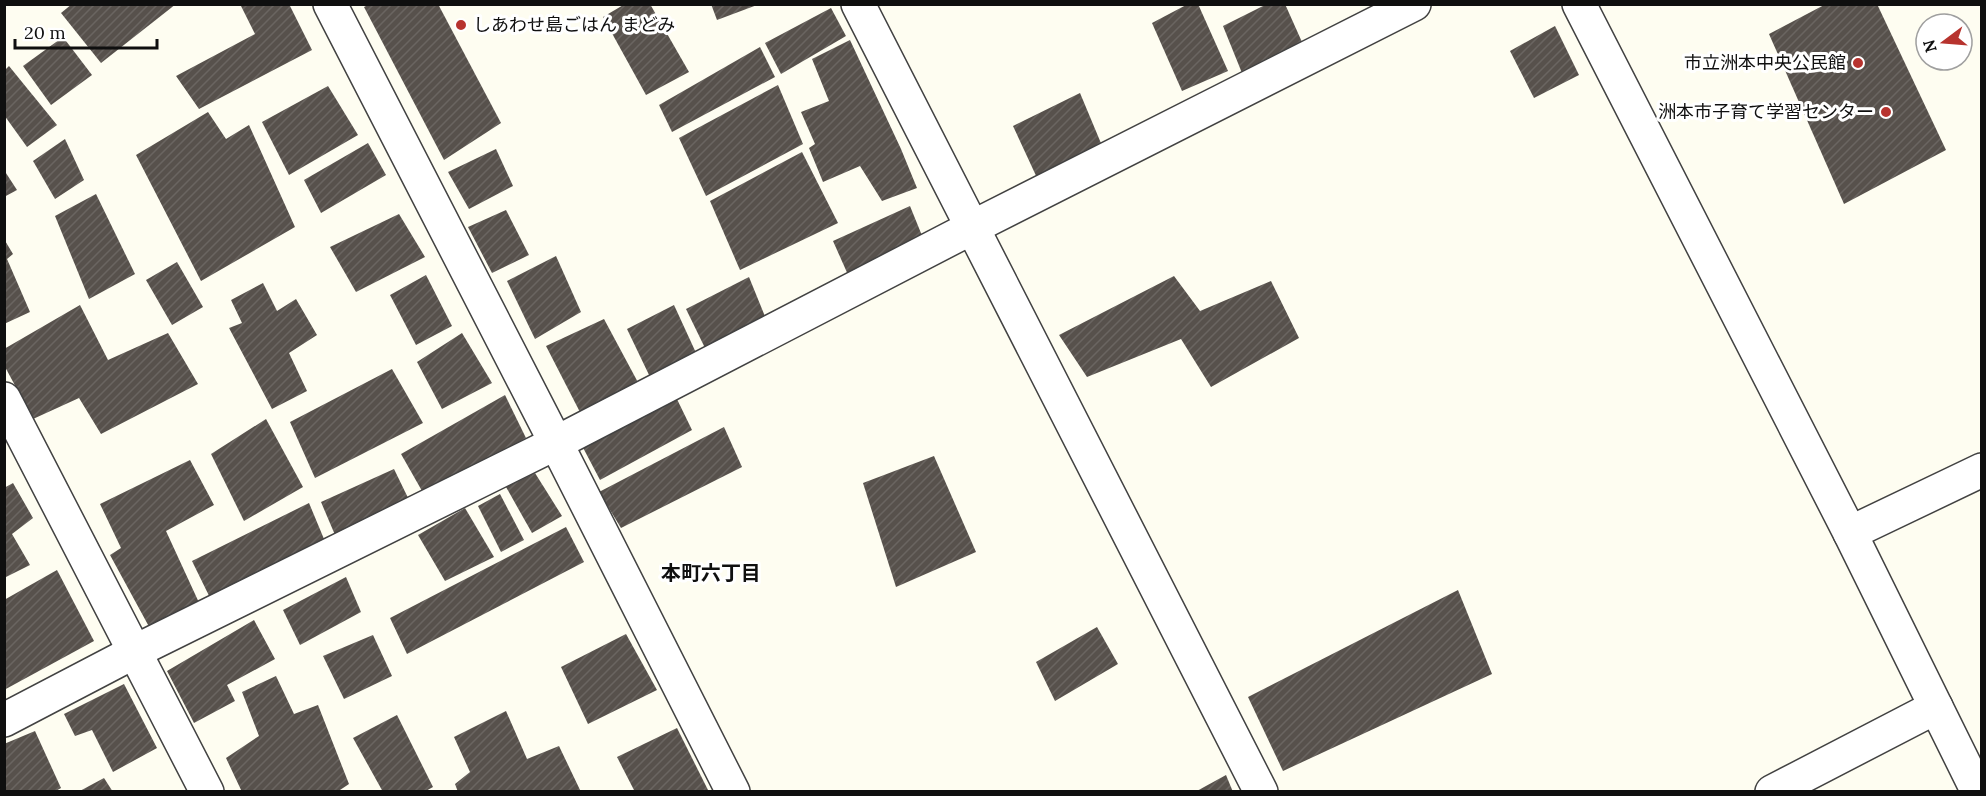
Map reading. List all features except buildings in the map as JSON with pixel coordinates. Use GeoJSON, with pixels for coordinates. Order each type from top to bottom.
{"type":"FeatureCollection","features":[{"type":"Feature","properties":{"kind":"street"},"geometry":{"type":"LineString","coordinates":[[330,4],[733,792]]}},
{"type":"Feature","properties":{"kind":"street"},"geometry":{"type":"LineString","coordinates":[[858,4],[1261,792]]}},
{"type":"Feature","properties":{"kind":"street"},"geometry":{"type":"LineString","coordinates":[[4,720],[136,651],[556,443],[973,227],[1414,4]]}},
{"type":"Feature","properties":{"kind":"street"},"geometry":{"type":"LineString","coordinates":[[1579,4],[1850,533],[1978,792]]}},
{"type":"Feature","properties":{"kind":"street"},"geometry":{"type":"LineString","coordinates":[[4,399],[207,792]]}},
{"type":"Feature","properties":{"kind":"street"},"geometry":{"type":"LineString","coordinates":[[1850,533],[1982,470]]}},
{"type":"Feature","properties":{"kind":"street"},"geometry":{"type":"LineString","coordinates":[[1772,792],[1936,707]]}},
{"type":"Feature","properties":{"kind":"place","name":"しあわせ島ごはん まどみ"},"geometry":{"type":"Point","coordinates":[461,25]}},
{"type":"Feature","properties":{"kind":"place","name":"市立洲本中央公民館"},"geometry":{"type":"Point","coordinates":[1858,63]}},
{"type":"Feature","properties":{"kind":"place","name":"洲本市子育て学習センター"},"geometry":{"type":"Point","coordinates":[1886,112]}},
{"type":"Feature","properties":{"kind":"district","name":"本町六丁目"},"geometry":{"type":"Point","coordinates":[711,573]}}]}
